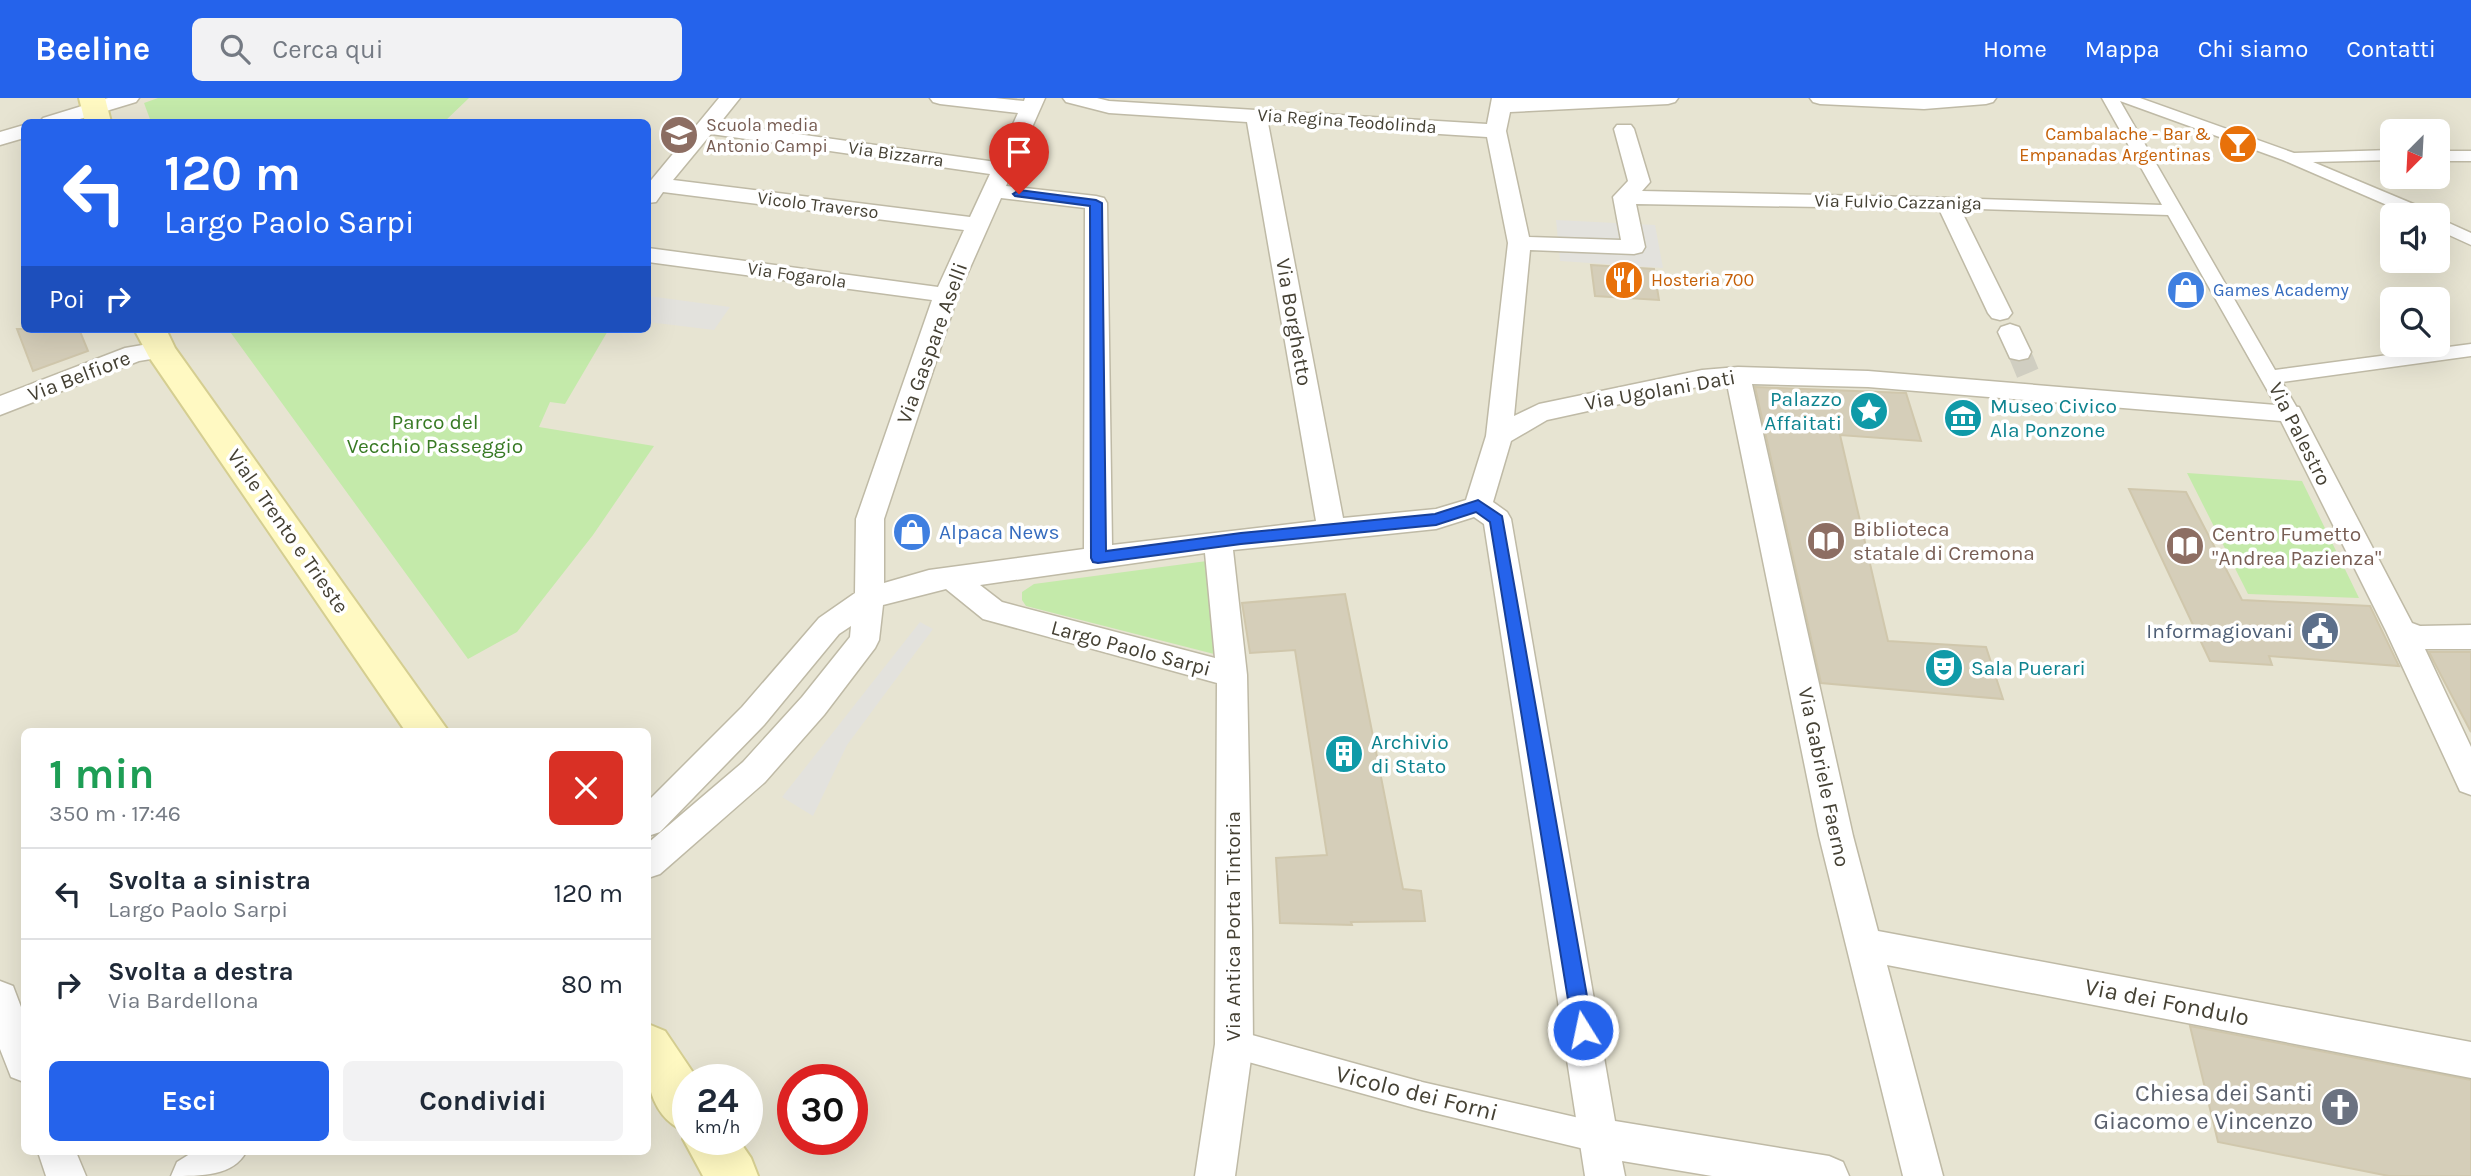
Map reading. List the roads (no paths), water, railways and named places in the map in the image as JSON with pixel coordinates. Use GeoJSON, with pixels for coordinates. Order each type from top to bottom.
{"type":"FeatureCollection","features":[{"type":"Feature","properties":{"kind":"main road","name":"Viale Trento e Trieste"},"geometry":{"type":"LineString","coordinates":[[153,336],[426,728]]}},
{"type":"Feature","properties":{"kind":"main road"},"geometry":{"type":"LineString","coordinates":[[651,1052],[672,1084]]}},
{"type":"Feature","properties":{"kind":"main road"},"geometry":{"type":"LineString","coordinates":[[719,1155],[733,1176]]}},
{"type":"Feature","properties":{"kind":"street"},"geometry":{"type":"LineString","coordinates":[[61,119],[129,98]]}},
{"type":"Feature","properties":{"kind":"street"},"geometry":{"type":"LineString","coordinates":[[652,191],[730,98]]}},
{"type":"Feature","properties":{"kind":"street"},"geometry":{"type":"LineString","coordinates":[[940,98],[1033,103]]}},
{"type":"Feature","properties":{"kind":"street","name":"Via Regina Teodolinda"},"geometry":{"type":"LineString","coordinates":[[1073,98],[1110,107],[1496,131]]}},
{"type":"Feature","properties":{"kind":"street"},"geometry":{"type":"LineString","coordinates":[[1478,506],[1499,436],[1520,243],[1496,131],[1502,102],[1668,98]]}},
{"type":"Feature","properties":{"kind":"street"},"geometry":{"type":"LineString","coordinates":[[1820,98],[1875,102],[1967,101],[1986,98]]}},
{"type":"Feature","properties":{"kind":"street","name":"Via Palestro"},"geometry":{"type":"LineString","coordinates":[[2110,98],[2271,377],[2401,631],[2471,781]]}},
{"type":"Feature","properties":{"kind":"street"},"geometry":{"type":"LineString","coordinates":[[2125,98],[2289,157],[2396,203]]}},
{"type":"Feature","properties":{"kind":"street","name":"Via Gaspare Aselli"},"geometry":{"type":"LineString","coordinates":[[651,860],[754,772],[813,706],[864,640],[869,598],[870,519],[946,295],[1033,103]]}},
{"type":"Feature","properties":{"kind":"street","name":"Via Borghetto"},"geometry":{"type":"LineString","coordinates":[[1256,115],[1331,529]]}},
{"type":"Feature","properties":{"kind":"street","name":"Via Bizzarra"},"geometry":{"type":"LineString","coordinates":[[705,127],[998,180],[1096,203],[1098,558]]}},
{"type":"Feature","properties":{"kind":"street"},"geometry":{"type":"LineString","coordinates":[[1520,243],[1634,247],[1624,197],[1639,182],[1624,129]]}},
{"type":"Feature","properties":{"kind":"street"},"geometry":{"type":"LineString","coordinates":[[0,139],[21,132]]}},
{"type":"Feature","properties":{"kind":"street"},"geometry":{"type":"LineString","coordinates":[[2289,157],[2380,155]]}},
{"type":"Feature","properties":{"kind":"street"},"geometry":{"type":"LineString","coordinates":[[2450,156],[2471,156]]}},
{"type":"Feature","properties":{"kind":"street","name":"Vicolo Traverso"},"geometry":{"type":"LineString","coordinates":[[652,191],[978,225]]}},
{"type":"Feature","properties":{"kind":"street","name":"Via Fulvio Cazzaniga"},"geometry":{"type":"LineString","coordinates":[[1624,197],[2173,210]]}},
{"type":"Feature","properties":{"kind":"street"},"geometry":{"type":"LineString","coordinates":[[1947,203],[2010,332]]}},
{"type":"Feature","properties":{"kind":"street"},"geometry":{"type":"LineString","coordinates":[[2450,229],[2471,240]]}},
{"type":"Feature","properties":{"kind":"street","name":"Via Fogarola"},"geometry":{"type":"LineString","coordinates":[[651,255],[946,295]]}},
{"type":"Feature","properties":{"kind":"street","name":"Via Belfiore"},"geometry":{"type":"LineString","coordinates":[[0,395],[153,336]]}},
{"type":"Feature","properties":{"kind":"street","name":"Via Belfiore"},"geometry":{"type":"LineString","coordinates":[[0,406],[134,354],[153,336]]}},
{"type":"Feature","properties":{"kind":"street"},"geometry":{"type":"LineString","coordinates":[[2271,377],[2435,362],[2471,351]]}},
{"type":"Feature","properties":{"kind":"street","name":"Via Ugolani Dati"},"geometry":{"type":"LineString","coordinates":[[1499,436],[1539,414],[1690,380],[1738,375],[2033,388],[2290,413]]}},
{"type":"Feature","properties":{"kind":"street","name":"Via Gabriele Faerno"},"geometry":{"type":"LineString","coordinates":[[1738,375],[1836,836],[1923,1176]]}},
{"type":"Feature","properties":{"kind":"street"},"geometry":{"type":"LineString","coordinates":[[651,819],[753,716],[829,626],[869,598],[929,581],[1218,541],[1436,519],[1478,506]]}},
{"type":"Feature","properties":{"kind":"street"},"geometry":{"type":"LineString","coordinates":[[1478,506],[1497,519],[1601,1138],[1605,1176]]}},
{"type":"Feature","properties":{"kind":"street","name":"Largo Paolo Sarpi"},"geometry":{"type":"LineString","coordinates":[[951,578],[993,611],[1232,675],[1218,541]]}},
{"type":"Feature","properties":{"kind":"street"},"geometry":{"type":"LineString","coordinates":[[2401,631],[2417,638],[2471,637]]}},
{"type":"Feature","properties":{"kind":"street","name":"Via Antica Porta Tintoria"},"geometry":{"type":"LineString","coordinates":[[1214,1176],[1234,1044],[1232,675]]}},
{"type":"Feature","properties":{"kind":"street","name":"Via dei Fondulo"},"geometry":{"type":"LineString","coordinates":[[1863,944],[2471,1060]]}},
{"type":"Feature","properties":{"kind":"street"},"geometry":{"type":"LineString","coordinates":[[0,998],[21,1056]]}},
{"type":"Feature","properties":{"kind":"street","name":"Vicolo dei Forni"},"geometry":{"type":"LineString","coordinates":[[1234,1044],[1422,1096],[1601,1138]]}},
{"type":"Feature","properties":{"kind":"street"},"geometry":{"type":"LineString","coordinates":[[1601,1138],[1829,1176]]}},
{"type":"Feature","properties":{"kind":"street"},"geometry":{"type":"LineString","coordinates":[[58,1155],[66,1176]]}},
{"type":"Feature","properties":{"kind":"street"},"geometry":{"type":"LineString","coordinates":[[191,1176],[222,1155]]}},
{"type":"Feature","properties":{"kind":"tunnel"},"geometry":{"type":"LineString","coordinates":[[2019,352],[2031,381]]}},
{"type":"Feature","properties":{"kind":"place","name":"Scuola media Antonio Campi"},"geometry":{"type":"Point","coordinates":[679,135]}},
{"type":"Feature","properties":{"kind":"place","name":"Cambalache - Bar & Empanadas Argentinas"},"geometry":{"type":"Point","coordinates":[2238,144]}},
{"type":"Feature","properties":{"kind":"place","name":"Hosteria 700"},"geometry":{"type":"Point","coordinates":[1624,280]}},
{"type":"Feature","properties":{"kind":"place","name":"Games Academy"},"geometry":{"type":"Point","coordinates":[2186,290]}},
{"type":"Feature","properties":{"kind":"place","name":"Palazzo Affaitati"},"geometry":{"type":"Point","coordinates":[1869,411]}},
{"type":"Feature","properties":{"kind":"place","name":"Museo Civico Ala Ponzone"},"geometry":{"type":"Point","coordinates":[1963,418]}},
{"type":"Feature","properties":{"kind":"place","name":"Alpaca News"},"geometry":{"type":"Point","coordinates":[912,532]}},
{"type":"Feature","properties":{"kind":"place","name":"Biblioteca statale di Cremona"},"geometry":{"type":"Point","coordinates":[1826,541]}},
{"type":"Feature","properties":{"kind":"place","name":"Centro Fumetto \"Andrea Pazienza\""},"geometry":{"type":"Point","coordinates":[2185,546]}},
{"type":"Feature","properties":{"kind":"place","name":"Informagiovani"},"geometry":{"type":"Point","coordinates":[2320,631]}},
{"type":"Feature","properties":{"kind":"place","name":"Sala Puerari"},"geometry":{"type":"Point","coordinates":[1944,668]}},
{"type":"Feature","properties":{"kind":"place","name":"Archivio di Stato"},"geometry":{"type":"Point","coordinates":[1344,754]}},
{"type":"Feature","properties":{"kind":"place","name":"Chiesa dei Santi Giacomo e Vincenzo"},"geometry":{"type":"Point","coordinates":[2340,1107]}},
{"type":"Feature","properties":{"kind":"park label","name":"Parco del Vecchio Passeggio"},"geometry":{"type":"Point","coordinates":[435,434]}}]}
